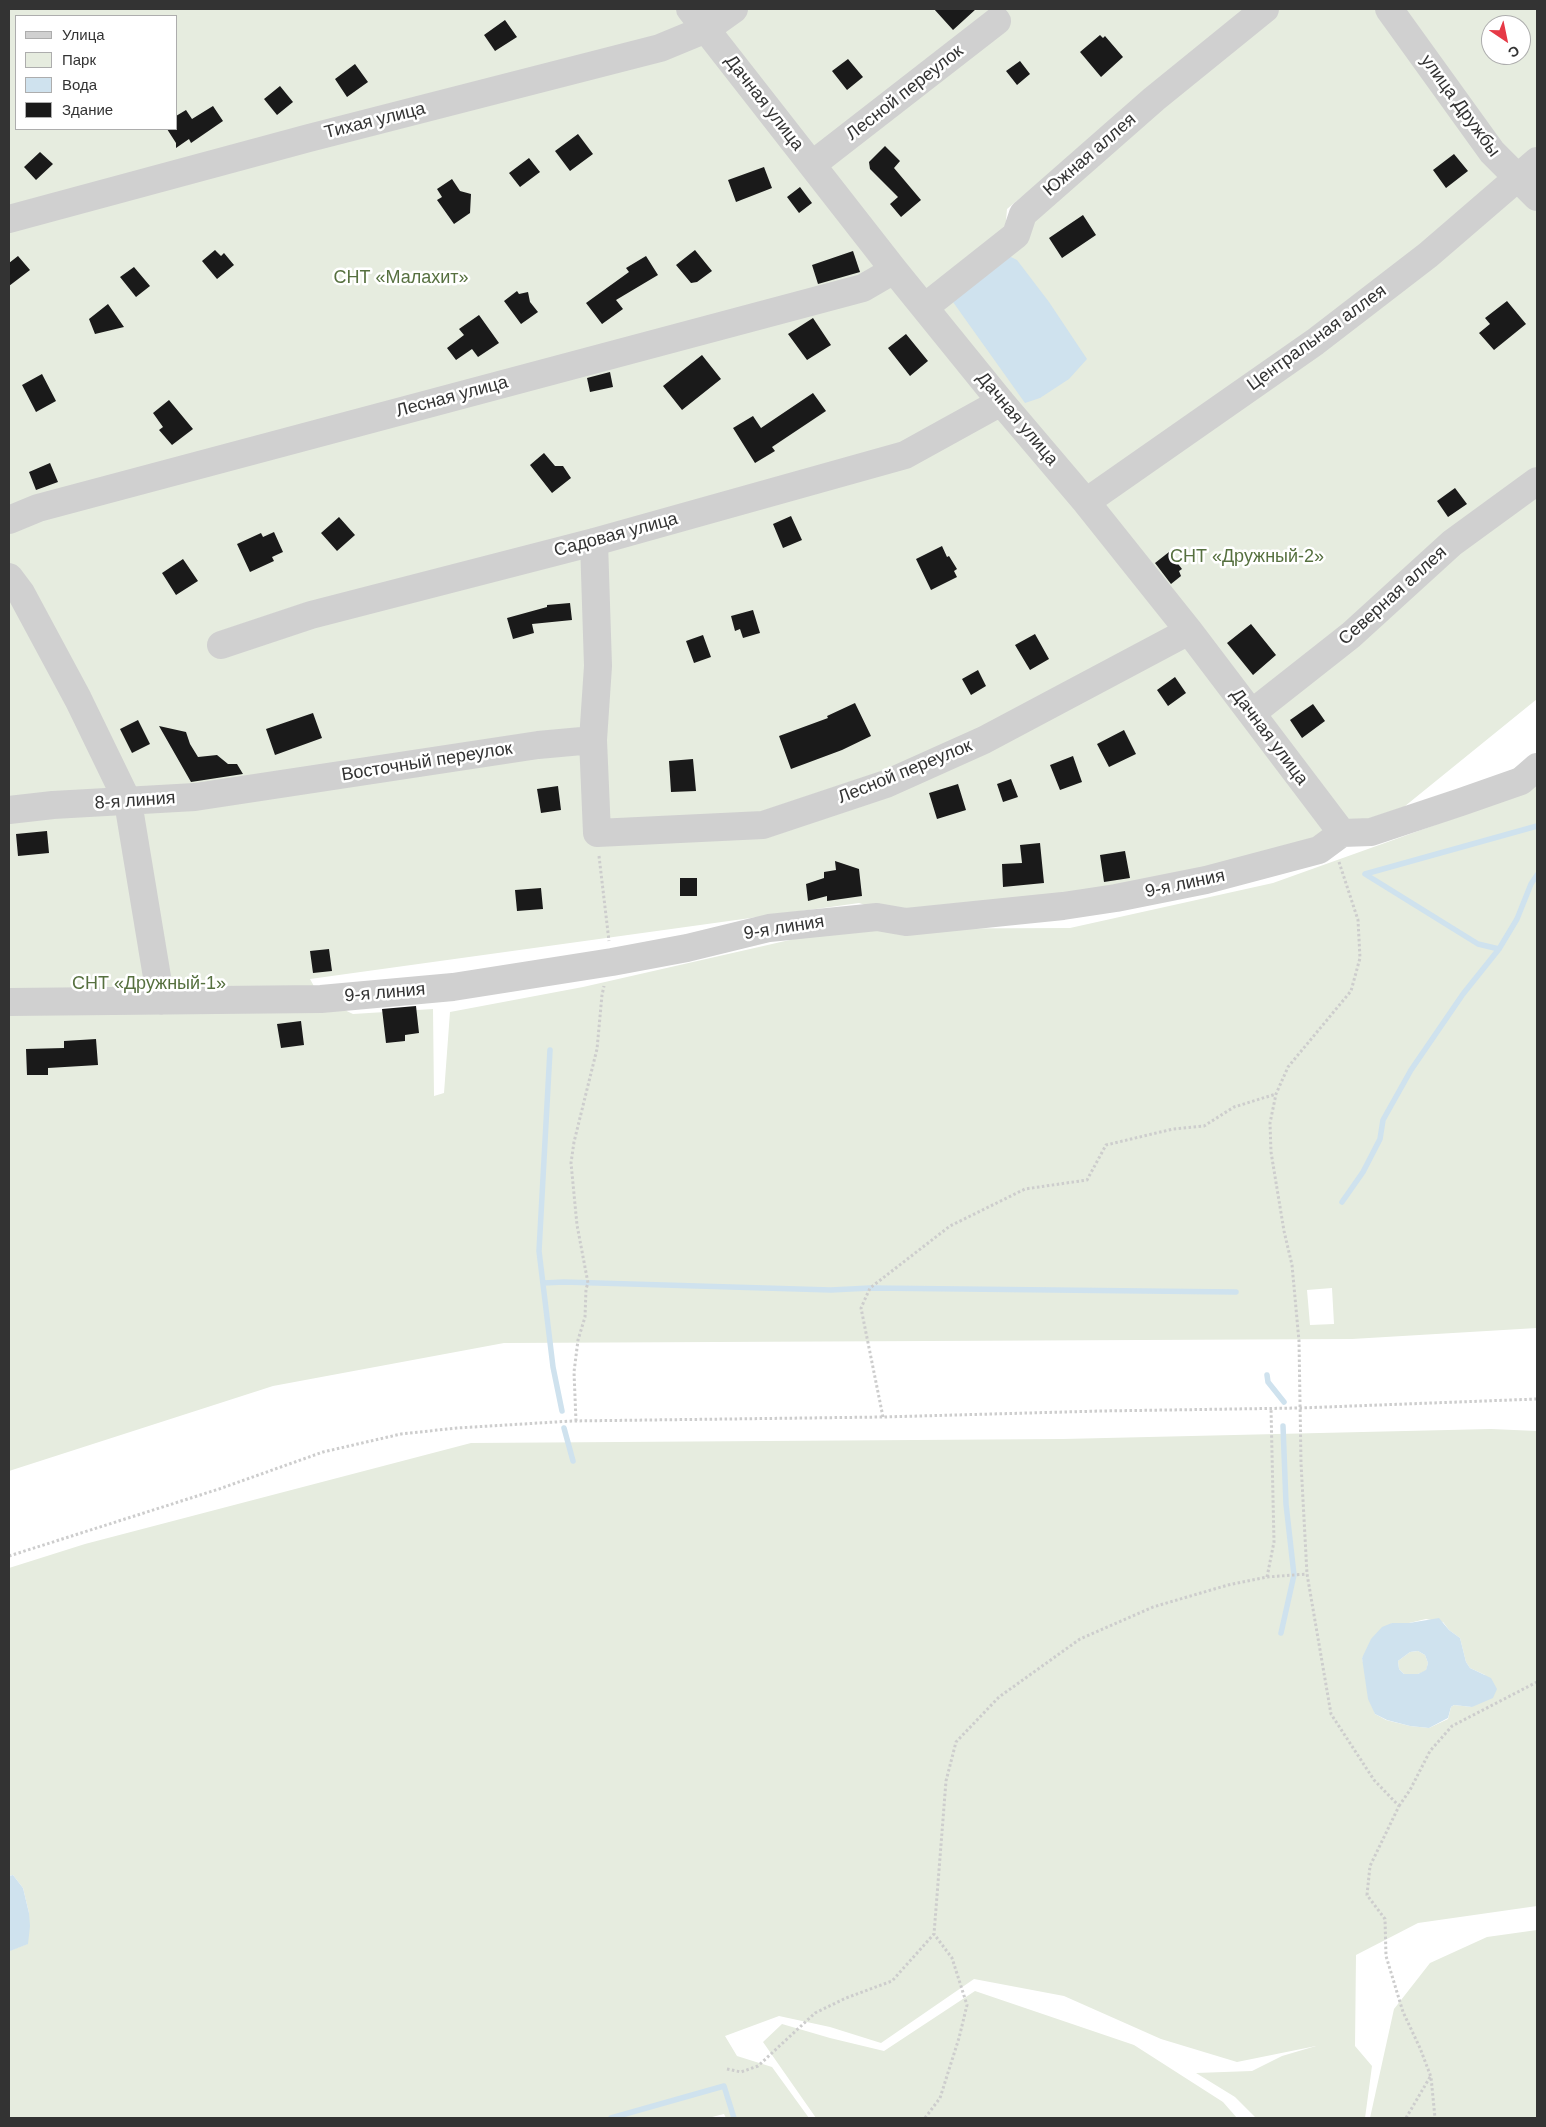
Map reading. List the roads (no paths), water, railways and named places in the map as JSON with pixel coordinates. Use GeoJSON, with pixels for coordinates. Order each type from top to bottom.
{"type":"FeatureCollection","features":[{"type":"Feature","properties":{"kind":"street","name":"Тихая улица"},"geometry":{"type":"LineString","coordinates":[[9,219],[319,136],[660,48],[698,19],[734,9]]}},
{"type":"Feature","properties":{"kind":"street","name":"Южная аллея"},"geometry":{"type":"LineString","coordinates":[[925,307],[1016,235],[1023,214],[1154,100],[1265,9]]}},
{"type":"Feature","properties":{"kind":"street","name":"улица Дружбы"},"geometry":{"type":"LineString","coordinates":[[1389,9],[1492,152],[1527,170],[1537,197]]}},
{"type":"Feature","properties":{"kind":"street","name":"Дачная улица"},"geometry":{"type":"LineString","coordinates":[[698,19],[894,270],[1086,502],[1189,631],[1342,833]]}},
{"type":"Feature","properties":{"kind":"street","name":"Лесной переулок"},"geometry":{"type":"LineString","coordinates":[[812,164],[997,21]]}},
{"type":"Feature","properties":{"kind":"street","name":"Центральная аллея"},"geometry":{"type":"LineString","coordinates":[[1086,502],[1315,342],[1428,255],[1527,170]]}},
{"type":"Feature","properties":{"kind":"street","name":"Лесная улица"},"geometry":{"type":"LineString","coordinates":[[9,520],[38,508],[863,288],[894,270]]}},
{"type":"Feature","properties":{"kind":"street","name":"Садовая улица"},"geometry":{"type":"LineString","coordinates":[[221,645],[311,615],[594,542],[905,455],[1002,402]]}},
{"type":"Feature","properties":{"kind":"street","name":"Северная аллея"},"geometry":{"type":"LineString","coordinates":[[1252,713],[1352,635],[1452,543],[1537,481]]}},
{"type":"Feature","properties":{"kind":"street"},"geometry":{"type":"LineString","coordinates":[[593,740],[598,666],[594,542]]}},
{"type":"Feature","properties":{"kind":"street"},"geometry":{"type":"LineString","coordinates":[[9,577],[21,593],[74,691],[128,802],[161,1001]]}},
{"type":"Feature","properties":{"kind":"street","name":"Лесной переулок"},"geometry":{"type":"LineString","coordinates":[[593,740],[597,833],[763,825],[876,787],[984,740],[1189,631]]}},
{"type":"Feature","properties":{"kind":"street","name":"Восточный переулок"},"geometry":{"type":"LineString","coordinates":[[261,787],[538,745],[593,740]]}},
{"type":"Feature","properties":{"kind":"street"},"geometry":{"type":"LineString","coordinates":[[1342,833],[1371,832],[1461,802],[1521,780],[1537,767]]}},
{"type":"Feature","properties":{"kind":"street","name":"8-я линия"},"geometry":{"type":"LineString","coordinates":[[9,810],[53,805],[195,797],[261,787]]}},
{"type":"Feature","properties":{"kind":"street","name":"9-я линия"},"geometry":{"type":"LineString","coordinates":[[9,1002],[322,999],[453,987],[687,948],[769,928],[877,917],[906,922],[1063,906],[1116,898],[1206,880],[1319,850],[1342,833]]}},
{"type":"Feature","properties":{"kind":"water"},"geometry":{"type":"Polygon","coordinates":[[[1005,254],[1017,260],[1049,302],[1087,359],[1069,379],[1040,398],[1025,403],[953,302],[1005,254]]]}},
{"type":"Feature","properties":{"kind":"water"},"geometry":{"type":"Polygon","coordinates":[[[1439,1618],[1449,1630],[1460,1638],[1466,1662],[1470,1668],[1491,1678],[1497,1689],[1493,1698],[1472,1707],[1454,1705],[1451,1707],[1448,1718],[1429,1728],[1410,1726],[1387,1720],[1375,1714],[1368,1699],[1362,1658],[1371,1639],[1382,1627],[1392,1623],[1409,1623],[1439,1618]],[[1418,1651],[1410,1652],[1398,1661],[1399,1669],[1404,1674],[1418,1674],[1426,1670],[1428,1663],[1425,1655],[1418,1651]]]}},
{"type":"Feature","properties":{"kind":"water"},"geometry":{"type":"Polygon","coordinates":[[[13,1875],[23,1888],[30,1926],[28,1944],[9,1951],[9,1876],[13,1875]]]}},
{"type":"Feature","properties":{"kind":"waterway"},"geometry":{"type":"LineString","coordinates":[[1499,949],[1478,944],[1365,874],[1537,826]]}},
{"type":"Feature","properties":{"kind":"waterway"},"geometry":{"type":"LineString","coordinates":[[1342,1202],[1363,1172],[1380,1139],[1383,1120],[1411,1070],[1463,994],[1499,949],[1517,919],[1531,884],[1537,875]]}},
{"type":"Feature","properties":{"kind":"waterway"},"geometry":{"type":"LineString","coordinates":[[550,1050],[539,1251],[553,1367],[562,1411]]}},
{"type":"Feature","properties":{"kind":"waterway"},"geometry":{"type":"LineString","coordinates":[[543,1283],[564,1282],[831,1290],[870,1288],[1236,1292]]}},
{"type":"Feature","properties":{"kind":"waterway"},"geometry":{"type":"LineString","coordinates":[[1267,1375],[1268,1382],[1284,1402]]}},
{"type":"Feature","properties":{"kind":"waterway"},"geometry":{"type":"LineString","coordinates":[[1281,1633],[1294,1575],[1286,1504],[1283,1426]]}},
{"type":"Feature","properties":{"kind":"waterway"},"geometry":{"type":"LineString","coordinates":[[564,1428],[573,1461]]}},
{"type":"Feature","properties":{"kind":"waterway"},"geometry":{"type":"LineString","coordinates":[[611,2118],[724,2086],[734,2118]]}},
{"type":"Feature","properties":{"kind":"park label","name":"СНТ «Малахит»"},"geometry":{"type":"Point","coordinates":[401,278]}},
{"type":"Feature","properties":{"kind":"park label","name":"СНТ «Дружный-2»"},"geometry":{"type":"Point","coordinates":[1247,557]}},
{"type":"Feature","properties":{"kind":"park label","name":"СНТ «Дружный-1»"},"geometry":{"type":"Point","coordinates":[149,984]}}]}
